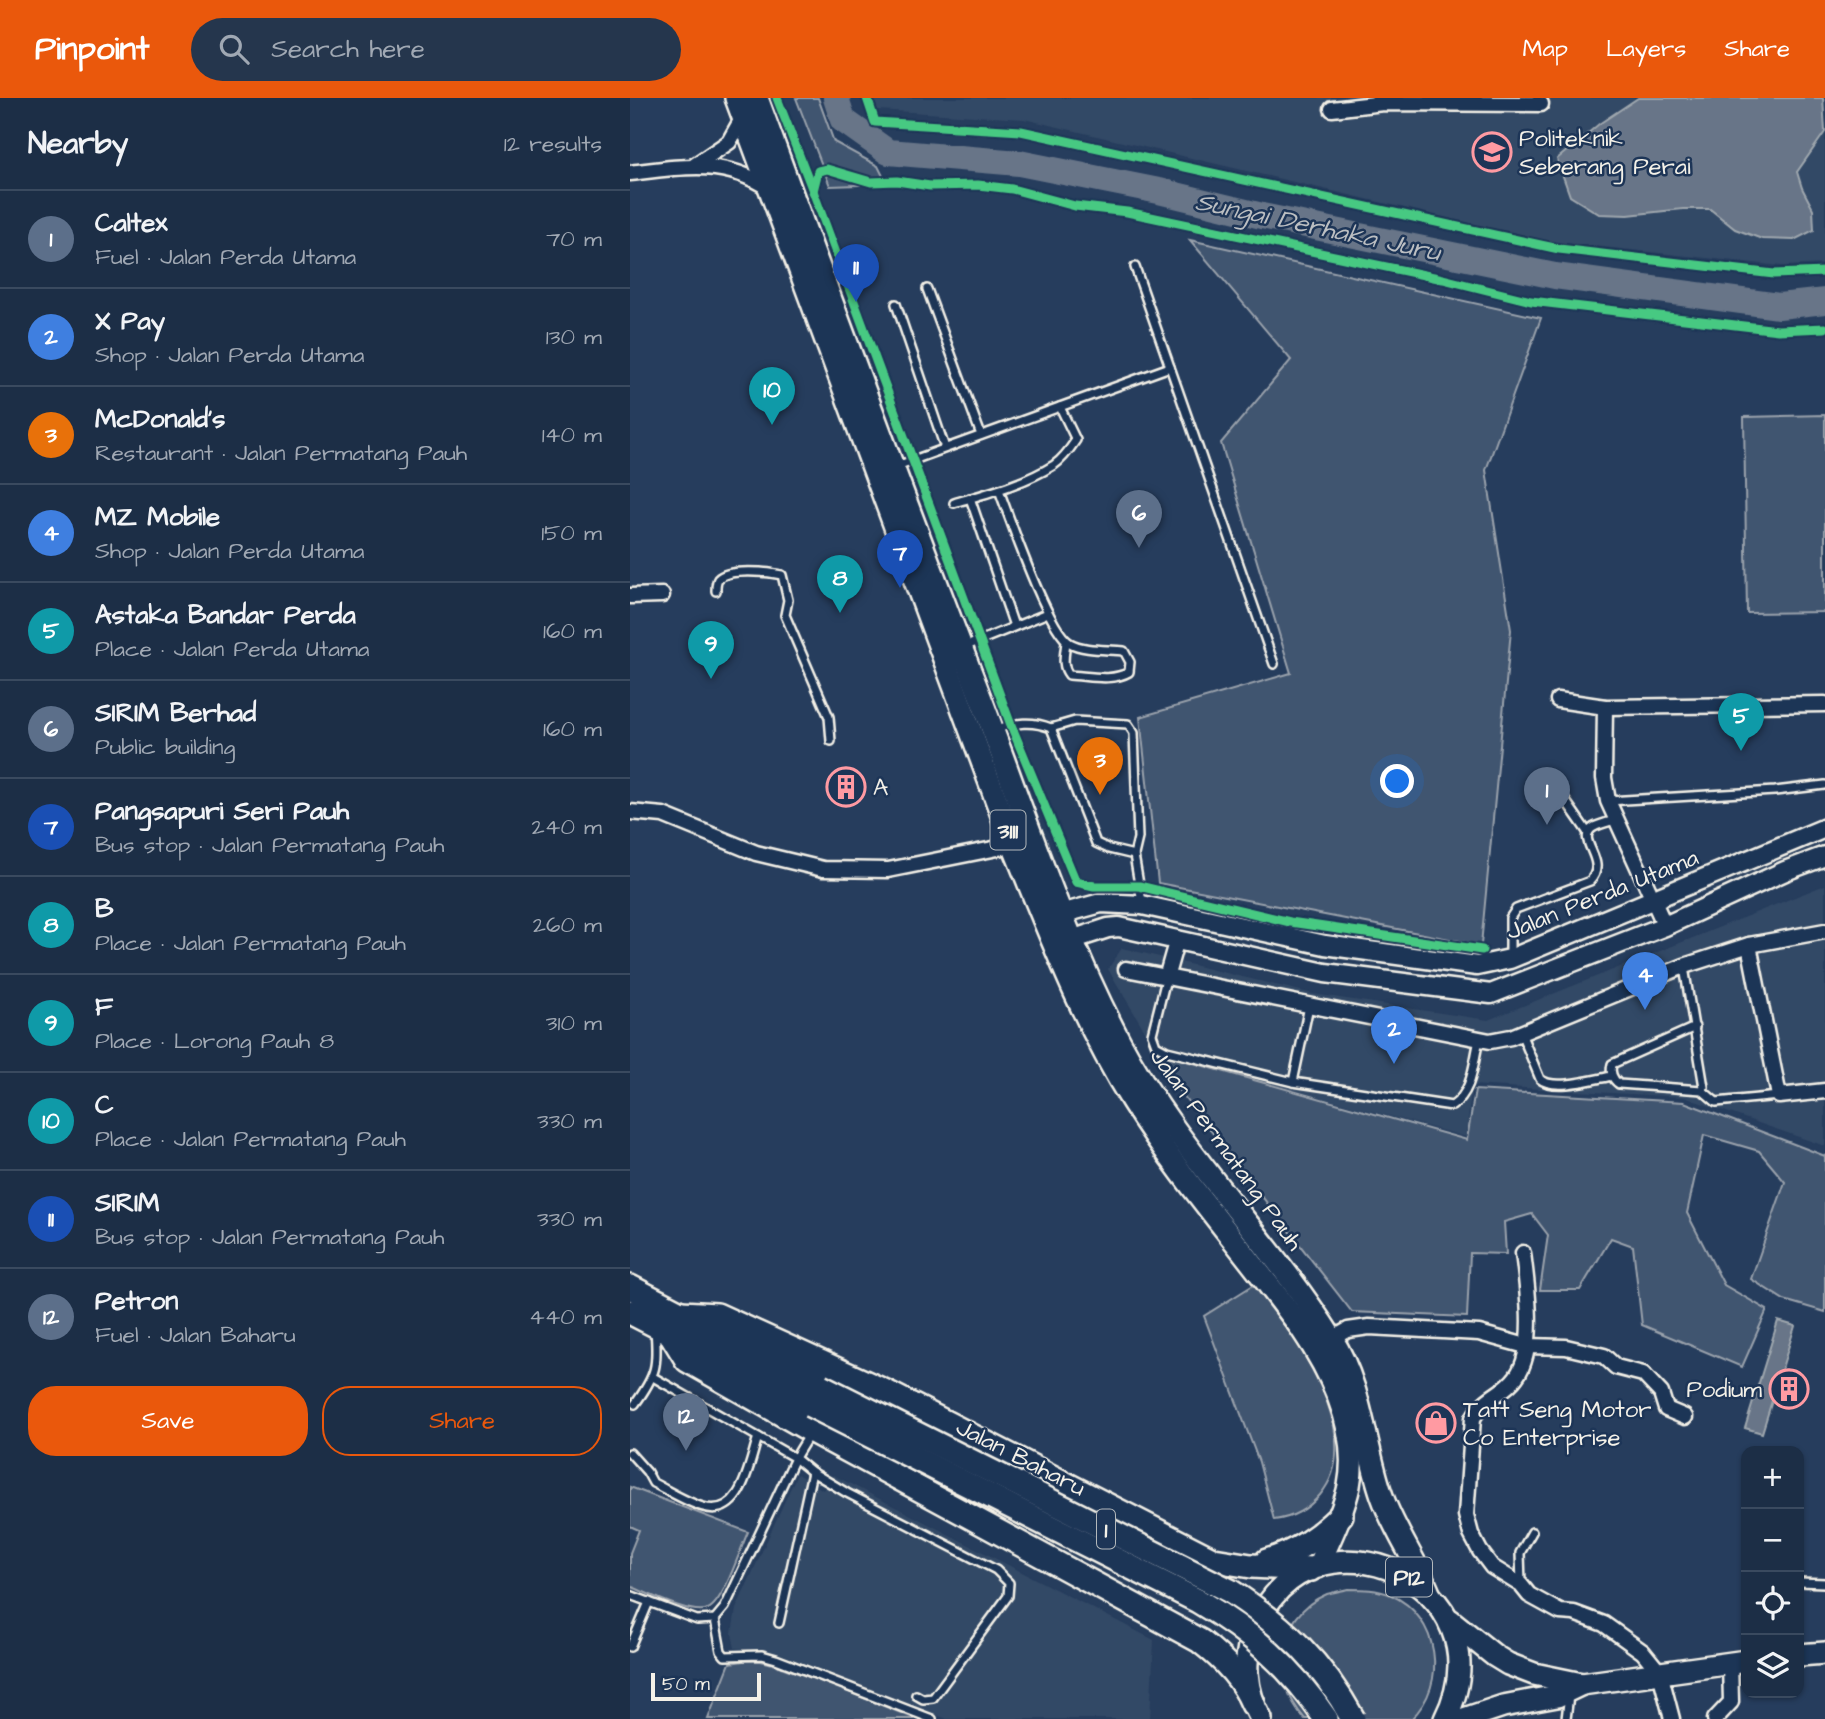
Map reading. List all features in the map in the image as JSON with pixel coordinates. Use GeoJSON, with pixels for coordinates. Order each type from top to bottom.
{"type":"FeatureCollection","features":[{"type":"Feature","properties":{"kind":"highway","name":"Jalan Baharu"},"geometry":{"type":"LineString","coordinates":[[630,1287],[669,1324]]}},
{"type":"Feature","properties":{"kind":"highway","name":"Jalan Baharu"},"geometry":{"type":"LineString","coordinates":[[630,1312],[669,1324],[1230,1591],[1271,1619],[1303,1647],[1340,1694],[1353,1719]]}},
{"type":"Feature","properties":{"kind":"highway"},"geometry":{"type":"LineString","coordinates":[[1257,1712],[1249,1693],[1222,1659],[1200,1641],[812,1432],[687,1360],[669,1324],[718,1315],[886,1392],[1214,1560],[1240,1565],[1314,1568]]}},
{"type":"Feature","properties":{"kind":"highway","name":"Jalan Baharu"},"geometry":{"type":"LineString","coordinates":[[816,1396],[1226,1617],[1251,1634],[1276,1657],[1326,1719]]}},
{"type":"Feature","properties":{"kind":"highway"},"geometry":{"type":"LineString","coordinates":[[1240,1565],[1263,1563],[1306,1546],[1341,1515]]}},
{"type":"Feature","properties":{"kind":"highway"},"geometry":{"type":"LineString","coordinates":[[1178,1629],[1199,1622],[1214,1603],[1221,1584],[1214,1560]]}},
{"type":"Feature","properties":{"kind":"main road","name":"Jalan Permatang Pauh"},"geometry":{"type":"LineString","coordinates":[[757,98],[892,467],[1071,940],[1120,1042],[1156,1102],[1332,1339],[1356,1392],[1383,1500],[1421,1572],[1429,1593]]}},
{"type":"Feature","properties":{"kind":"main road","name":"Jalan Permatang Pauh"},"geometry":{"type":"LineString","coordinates":[[739,107],[1013,845],[1063,967],[1101,1049],[1132,1100],[1276,1293],[1323,1365],[1339,1399],[1348,1431],[1350,1474],[1341,1515],[1314,1568]]}},
{"type":"Feature","properties":{"kind":"main road","name":"P12"},"geometry":{"type":"LineString","coordinates":[[1257,1712],[1247,1675],[1247,1661],[1252,1632],[1262,1612],[1275,1594],[1297,1576],[1314,1568],[1344,1561],[1371,1562],[1396,1570],[1429,1593],[1446,1616],[1495,1656],[1534,1674],[1576,1687]]}},
{"type":"Feature","properties":{"kind":"main road","name":"P12"},"geometry":{"type":"LineString","coordinates":[[1444,1719],[1455,1694],[1459,1668],[1456,1641],[1446,1616]]}},
{"type":"Feature","properties":{"kind":"main road"},"geometry":{"type":"LineString","coordinates":[[1804,1655],[1825,1653]]}},
{"type":"Feature","properties":{"kind":"main road","name":"P12"},"geometry":{"type":"LineString","coordinates":[[1464,1719],[1503,1706],[1557,1696],[1576,1687],[1738,1662]]}},
{"type":"Feature","properties":{"kind":"street"},"geometry":{"type":"LineString","coordinates":[[1332,108],[1383,101],[1541,104]]}},
{"type":"Feature","properties":{"kind":"street"},"geometry":{"type":"LineString","coordinates":[[695,165],[729,142],[739,107]]}},
{"type":"Feature","properties":{"kind":"street"},"geometry":{"type":"LineString","coordinates":[[630,173],[695,165],[737,172],[768,188]]}},
{"type":"Feature","properties":{"kind":"street"},"geometry":{"type":"LineString","coordinates":[[630,596],[662,595]]}},
{"type":"Feature","properties":{"kind":"street"},"geometry":{"type":"LineString","coordinates":[[1558,701],[1605,707],[1825,704]]}},
{"type":"Feature","properties":{"kind":"street"},"geometry":{"type":"LineString","coordinates":[[1605,707],[1604,778],[1608,801],[1665,926]]}},
{"type":"Feature","properties":{"kind":"street"},"geometry":{"type":"LineString","coordinates":[[630,812],[663,815],[756,853],[823,869],[888,870],[1013,845]]}},
{"type":"Feature","properties":{"kind":"street","name":"Jalan Perda Utama"},"geometry":{"type":"LineString","coordinates":[[1061,914],[1101,903],[1142,905],[1325,945],[1477,966],[1510,958],[1825,828]]}},
{"type":"Feature","properties":{"kind":"street","name":"Jalan Perda Utama"},"geometry":{"type":"LineString","coordinates":[[1071,940],[1119,927],[1325,974],[1491,995],[1665,926],[1785,871],[1825,856]]}},
{"type":"Feature","properties":{"kind":"street"},"geometry":{"type":"LineString","coordinates":[[1126,969],[1479,1040],[1500,1040],[1684,966],[1749,945],[1825,931]]}},
{"type":"Feature","properties":{"kind":"street"},"geometry":{"type":"LineString","coordinates":[[1166,978],[1177,939]]}},
{"type":"Feature","properties":{"kind":"street"},"geometry":{"type":"LineString","coordinates":[[1749,945],[1779,1096],[1825,1091]]}},
{"type":"Feature","properties":{"kind":"street"},"geometry":{"type":"LineString","coordinates":[[1523,1253],[1530,1305],[1526,1346],[1520,1372],[1514,1380],[1480,1405],[1473,1418],[1466,1515],[1471,1534],[1492,1567],[1521,1585],[1529,1595],[1560,1612],[1574,1613],[1604,1623],[1643,1652],[1660,1673],[1672,1719]]}},
{"type":"Feature","properties":{"kind":"street"},"geometry":{"type":"LineString","coordinates":[[1332,1339],[1348,1330],[1369,1327],[1479,1333],[1526,1346],[1566,1347],[1604,1356],[1616,1367],[1643,1374],[1661,1393],[1666,1409],[1685,1417]]}},
{"type":"Feature","properties":{"kind":"street"},"geometry":{"type":"LineString","coordinates":[[1715,1719],[1731,1702],[1738,1662]]}},
{"type":"Feature","properties":{"kind":"lane"},"geometry":{"type":"LineString","coordinates":[[1135,267],[1275,664]]}},
{"type":"Feature","properties":{"kind":"lane"},"geometry":{"type":"LineString","coordinates":[[927,289],[981,435]]}},
{"type":"Feature","properties":{"kind":"lane"},"geometry":{"type":"LineString","coordinates":[[896,304],[945,448]]}},
{"type":"Feature","properties":{"kind":"lane"},"geometry":{"type":"LineString","coordinates":[[892,467],[1170,367]]}},
{"type":"Feature","properties":{"kind":"lane"},"geometry":{"type":"LineString","coordinates":[[954,503],[999,490],[1054,465],[1076,440],[1060,407]]}},
{"type":"Feature","properties":{"kind":"lane"},"geometry":{"type":"LineString","coordinates":[[999,490],[1048,612],[1066,641],[1076,646],[1124,651],[1130,662],[1129,672],[1121,677],[1069,675],[1064,661],[1066,641]]}},
{"type":"Feature","properties":{"kind":"lane"},"geometry":{"type":"LineString","coordinates":[[970,498],[1014,626]]}},
{"type":"Feature","properties":{"kind":"lane"},"geometry":{"type":"LineString","coordinates":[[716,590],[716,582],[720,578],[746,571],[782,575],[788,600],[785,615],[830,717],[831,741]]}},
{"type":"Feature","properties":{"kind":"lane"},"geometry":{"type":"LineString","coordinates":[[961,648],[1048,612]]}},
{"type":"Feature","properties":{"kind":"lane"},"geometry":{"type":"LineString","coordinates":[[993,730],[1024,722],[1051,728],[1075,721],[1129,724],[1134,733],[1138,838],[1134,855],[1142,905]]}},
{"type":"Feature","properties":{"kind":"lane"},"geometry":{"type":"LineString","coordinates":[[1051,728],[1096,843],[1134,855]]}},
{"type":"Feature","properties":{"kind":"lane"},"geometry":{"type":"LineString","coordinates":[[1608,801],[1775,791],[1825,785]]}},
{"type":"Feature","properties":{"kind":"lane"},"geometry":{"type":"LineString","coordinates":[[1563,797],[1588,833]]}},
{"type":"Feature","properties":{"kind":"lane"},"geometry":{"type":"LineString","coordinates":[[1510,958],[1510,918],[1516,909],[1590,881],[1597,874],[1598,865],[1587,839],[1588,833],[1591,828],[1615,820]]}},
{"type":"Feature","properties":{"kind":"lane"},"geometry":{"type":"LineString","coordinates":[[1684,966],[1704,1087],[1702,1090]]}},
{"type":"Feature","properties":{"kind":"lane"},"geometry":{"type":"LineString","coordinates":[[1166,978],[1152,1034],[1156,1045],[1167,1051],[1293,1082],[1452,1106],[1468,1091],[1479,1040]]}},
{"type":"Feature","properties":{"kind":"lane"},"geometry":{"type":"LineString","coordinates":[[1293,1082],[1309,1006]]}},
{"type":"Feature","properties":{"kind":"lane"},"geometry":{"type":"LineString","coordinates":[[1695,1027],[1612,1064],[1612,1076],[1619,1084],[1702,1090],[1716,1101],[1779,1096]]}},
{"type":"Feature","properties":{"kind":"lane"},"geometry":{"type":"LineString","coordinates":[[1521,1033],[1544,1083],[1559,1085],[1612,1076]]}},
{"type":"Feature","properties":{"kind":"lane"},"geometry":{"type":"LineString","coordinates":[[635,1404],[653,1377],[656,1357],[669,1324]]}},
{"type":"Feature","properties":{"kind":"lane"},"geometry":{"type":"LineString","coordinates":[[653,1377],[795,1458],[812,1472],[847,1493],[996,1570],[1009,1583],[1008,1596],[933,1698],[923,1699],[916,1695]]}},
{"type":"Feature","properties":{"kind":"lane"},"geometry":{"type":"LineString","coordinates":[[630,1595],[697,1620],[715,1619],[725,1607],[795,1458],[812,1432]]}},
{"type":"Feature","properties":{"kind":"lane"},"geometry":{"type":"LineString","coordinates":[[630,1454],[648,1472],[653,1483],[704,1507],[719,1510],[735,1500],[744,1482],[758,1437]]}},
{"type":"Feature","properties":{"kind":"lane"},"geometry":{"type":"LineString","coordinates":[[779,1623],[812,1472]]}},
{"type":"Feature","properties":{"kind":"lane"},"geometry":{"type":"LineString","coordinates":[[1521,1585],[1520,1553],[1532,1532]]}},
{"type":"Feature","properties":{"kind":"lane"},"geometry":{"type":"LineString","coordinates":[[1804,1582],[1825,1583]]}},
{"type":"Feature","properties":{"kind":"lane"},"geometry":{"type":"LineString","coordinates":[[630,1647],[649,1602]]}},
{"type":"Feature","properties":{"kind":"lane"},"geometry":{"type":"LineString","coordinates":[[715,1619],[721,1651],[725,1656],[762,1655],[776,1659],[932,1719]]}},
{"type":"Feature","properties":{"kind":"lane"},"geometry":{"type":"LineString","coordinates":[[1566,1719],[1576,1687]]}},
{"type":"Feature","properties":{"kind":"shaded area"},"geometry":{"type":"Polygon","coordinates":[[[796,98],[818,98],[834,142],[878,166],[887,184],[830,186],[796,98]]]}},
{"type":"Feature","properties":{"kind":"shaded area","name":"Politeknik Seberang Perai"},"geometry":{"type":"Polygon","coordinates":[[[874,98],[1825,98],[1825,264],[1782,266],[1547,241],[1024,119],[878,110],[874,98]]]}},
{"type":"Feature","properties":{"kind":"shaded area"},"geometry":{"type":"Polygon","coordinates":[[[1638,98],[1823,98],[1825,132],[1797,172],[1813,209],[1814,230],[1794,240],[1762,239],[1735,229],[1710,209],[1628,215],[1599,214],[1570,196],[1557,159],[1599,124],[1638,98]]]}},
{"type":"Feature","properties":{"kind":"shaded area"},"geometry":{"type":"Polygon","coordinates":[[[1190,240],[1541,318],[1486,470],[1511,630],[1481,945],[1158,883],[1140,717],[1291,673],[1221,443],[1291,360],[1190,240]]]}},
{"type":"Feature","properties":{"kind":"shaded area"},"geometry":{"type":"Polygon","coordinates":[[[1825,415],[1825,612],[1747,613],[1744,417],[1825,415]]]}},
{"type":"Feature","properties":{"kind":"shaded area"},"geometry":{"type":"Polygon","coordinates":[[[1825,885],[1825,1146],[1684,1097],[1472,1085],[1466,1137],[1158,1053],[1108,969],[1122,948],[1313,994],[1488,1020],[1825,885]]]}},
{"type":"Feature","properties":{"kind":"shaded area"},"geometry":{"type":"Polygon","coordinates":[[[1158,1053],[1467,1140],[1475,1090],[1684,1102],[1825,1156],[1825,1312],[1784,1300],[1751,1279],[1785,1182],[1759,1151],[1704,1135],[1687,1213],[1724,1285],[1767,1310],[1742,1367],[1642,1325],[1633,1246],[1611,1238],[1580,1290],[1540,1290],[1548,1235],[1532,1214],[1504,1222],[1506,1254],[1470,1253],[1467,1317],[1352,1312],[1172,1081],[1158,1053]]]}},
{"type":"Feature","properties":{"kind":"shaded area"},"geometry":{"type":"Polygon","coordinates":[[[1255,1284],[1288,1329],[1320,1385],[1331,1415],[1336,1444],[1333,1471],[1320,1495],[1299,1512],[1274,1520],[1259,1462],[1204,1316],[1255,1284]]]}},
{"type":"Feature","properties":{"kind":"shaded area"},"geometry":{"type":"Polygon","coordinates":[[[1778,1321],[1795,1326],[1762,1433],[1745,1428],[1778,1321]]]}},
{"type":"Feature","properties":{"kind":"shaded area"},"geometry":{"type":"Polygon","coordinates":[[[797,1474],[823,1490],[833,1475],[1154,1640],[1150,1719],[947,1719],[778,1653],[735,1648],[732,1633],[736,1609],[797,1474]]]}},
{"type":"Feature","properties":{"kind":"shaded area"},"geometry":{"type":"Polygon","coordinates":[[[630,1487],[748,1532],[726,1586],[708,1609],[681,1607],[630,1586],[630,1553],[639,1530],[630,1526],[630,1487]]]}},
{"type":"Feature","properties":{"kind":"shaded area"},"geometry":{"type":"Polygon","coordinates":[[[1348,1589],[1375,1590],[1391,1595],[1407,1605],[1420,1618],[1428,1634],[1434,1670],[1431,1688],[1411,1719],[1305,1719],[1294,1703],[1286,1686],[1283,1668],[1283,1650],[1288,1633],[1297,1617],[1310,1604],[1327,1594],[1348,1589]]]}},
{"type":"Feature","properties":{"kind":"shaded area"},"geometry":{"type":"Polygon","coordinates":[[[743,1661],[773,1664],[916,1719],[708,1719],[730,1663],[743,1661]]]}},
{"type":"Feature","properties":{"kind":"waterway","name":"Sungai Derhaka Juru"},"geometry":{"type":"LineString","coordinates":[[836,98],[843,120],[888,152],[1019,163],[1555,276],[1779,306],[1825,301]]}},
{"type":"Feature","properties":{"kind":"cycle path"},"geometry":{"type":"LineString","coordinates":[[777,98],[813,191],[818,171],[827,169],[871,182],[897,181],[930,186],[978,185],[1012,189],[1075,206],[1127,212],[1443,279],[1531,301],[1778,330],[1825,328]]}},
{"type":"Feature","properties":{"kind":"cycle path"},"geometry":{"type":"LineString","coordinates":[[867,98],[875,122],[1021,131],[1559,249],[1774,274],[1825,272]]}},
{"type":"Feature","properties":{"kind":"cycle path"},"geometry":{"type":"LineString","coordinates":[[813,191],[1011,725],[1076,882],[1094,886],[1139,886],[1290,922],[1482,950]]}},
{"type":"Feature","properties":{"kind":"place","name":"Politeknik Seberang Perai"},"geometry":{"type":"Point","coordinates":[1492,152]}},
{"type":"Feature","properties":{"kind":"place","name":"SIRIM"},"geometry":{"type":"Point","coordinates":[856,302]}},
{"type":"Feature","properties":{"kind":"place","name":"C"},"geometry":{"type":"Point","coordinates":[772,425]}},
{"type":"Feature","properties":{"kind":"place","name":"SIRIM Berhad"},"geometry":{"type":"Point","coordinates":[1139,548]}},
{"type":"Feature","properties":{"kind":"place","name":"Pangsapuri Seri Pauh"},"geometry":{"type":"Point","coordinates":[900,588]}},
{"type":"Feature","properties":{"kind":"place","name":"B"},"geometry":{"type":"Point","coordinates":[840,613]}},
{"type":"Feature","properties":{"kind":"place","name":"F"},"geometry":{"type":"Point","coordinates":[711,679]}},
{"type":"Feature","properties":{"kind":"place","name":"Astaka Bandar Perda"},"geometry":{"type":"Point","coordinates":[1741,751]}},
{"type":"Feature","properties":{"kind":"place","name":"A"},"geometry":{"type":"Point","coordinates":[846,787]}},
{"type":"Feature","properties":{"kind":"place","name":"McDonald's"},"geometry":{"type":"Point","coordinates":[1100,795]}},
{"type":"Feature","properties":{"kind":"place","name":"Caltex"},"geometry":{"type":"Point","coordinates":[1547,825]}},
{"type":"Feature","properties":{"kind":"place","name":"MZ Mobile"},"geometry":{"type":"Point","coordinates":[1645,1010]}},
{"type":"Feature","properties":{"kind":"place","name":"X Pay"},"geometry":{"type":"Point","coordinates":[1394,1064]}},
{"type":"Feature","properties":{"kind":"place","name":"Podium"},"geometry":{"type":"Point","coordinates":[1789,1389]}},
{"type":"Feature","properties":{"kind":"place","name":"Tatt Seng Motor Co Enterprise"},"geometry":{"type":"Point","coordinates":[1436,1423]}},
{"type":"Feature","properties":{"kind":"place","name":"Petron"},"geometry":{"type":"Point","coordinates":[686,1451]}}]}
